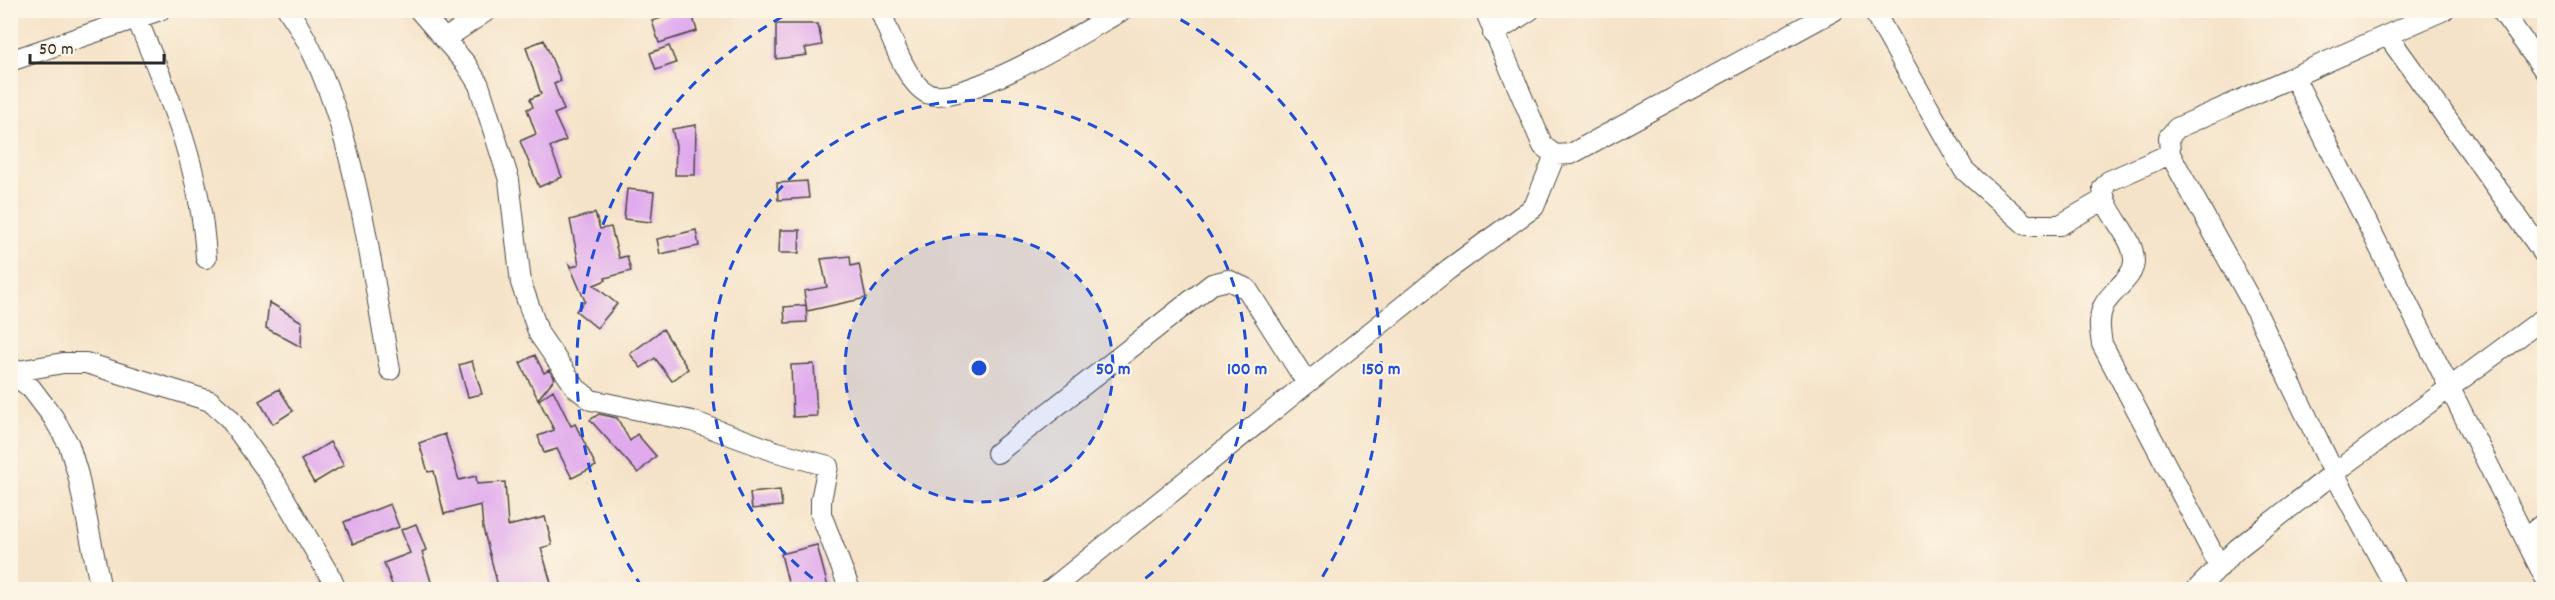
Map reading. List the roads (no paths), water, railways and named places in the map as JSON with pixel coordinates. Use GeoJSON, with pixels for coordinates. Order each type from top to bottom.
{"type":"FeatureCollection","features":[{"type":"Feature","properties":{"kind":"street"},"geometry":{"type":"LineString","coordinates":[[10,61],[160,10]]}},
{"type":"Feature","properties":{"kind":"street"},"geometry":{"type":"LineString","coordinates":[[288,10],[317,62],[350,159],[390,370]]}},
{"type":"Feature","properties":{"kind":"street"},"geometry":{"type":"LineString","coordinates":[[419,10],[466,64],[479,85],[509,180],[521,283],[539,334],[563,371],[576,388],[591,400],[692,421],[774,451],[828,466],[821,500],[821,514],[850,590]]}},
{"type":"Feature","properties":{"kind":"street"},"geometry":{"type":"LineString","coordinates":[[445,39],[488,10]]}},
{"type":"Feature","properties":{"kind":"street"},"geometry":{"type":"LineString","coordinates":[[880,10],[904,67],[926,93],[941,96],[964,91],[997,79],[1124,10]]}},
{"type":"Feature","properties":{"kind":"street"},"geometry":{"type":"LineString","coordinates":[[1485,10],[1493,34],[1543,146],[1555,155],[1571,154],[1835,10]]}},
{"type":"Feature","properties":{"kind":"street"},"geometry":{"type":"LineString","coordinates":[[1493,34],[1530,10]]}},
{"type":"Feature","properties":{"kind":"street"},"geometry":{"type":"LineString","coordinates":[[1873,10],[1964,170],[2026,225],[2060,225],[2103,200]]}},
{"type":"Feature","properties":{"kind":"street"},"geometry":{"type":"LineString","coordinates":[[2397,590],[2334,473],[2250,299],[2170,154],[2169,137],[2177,128],[2444,10]]}},
{"type":"Feature","properties":{"kind":"street"},"geometry":{"type":"LineString","coordinates":[[2501,10],[2544,70]]}},
{"type":"Feature","properties":{"kind":"street"},"geometry":{"type":"LineString","coordinates":[[137,18],[188,146],[204,225],[206,258]]}},
{"type":"Feature","properties":{"kind":"street"},"geometry":{"type":"LineString","coordinates":[[2388,36],[2544,254]]}},
{"type":"Feature","properties":{"kind":"street"},"geometry":{"type":"LineString","coordinates":[[2294,77],[2544,576]]}},
{"type":"Feature","properties":{"kind":"street"},"geometry":{"type":"LineString","coordinates":[[2170,154],[2109,181],[2103,188],[2103,200],[2132,250],[2134,262],[2132,269],[2103,306],[2099,323],[2102,344],[2220,567]]}},
{"type":"Feature","properties":{"kind":"street"},"geometry":{"type":"LineString","coordinates":[[1050,590],[1449,269],[1534,207],[1555,155]]}},
{"type":"Feature","properties":{"kind":"street"},"geometry":{"type":"LineString","coordinates":[[997,453],[1212,284],[1228,280],[1247,289],[1307,383]]}},
{"type":"Feature","properties":{"kind":"street"},"geometry":{"type":"LineString","coordinates":[[2196,590],[2237,549],[2334,473],[2451,389],[2544,318]]}},
{"type":"Feature","properties":{"kind":"street"},"geometry":{"type":"LineString","coordinates":[[12,372],[63,363],[86,363],[210,401],[229,418],[275,482],[332,578],[336,590]]}},
{"type":"Feature","properties":{"kind":"street"},"geometry":{"type":"LineString","coordinates":[[12,372],[31,388],[53,417],[69,445],[78,475],[101,590]]}},
{"type":"Feature","properties":{"kind":"street"},"geometry":{"type":"LineString","coordinates":[[2525,537],[2544,523]]}}]}
